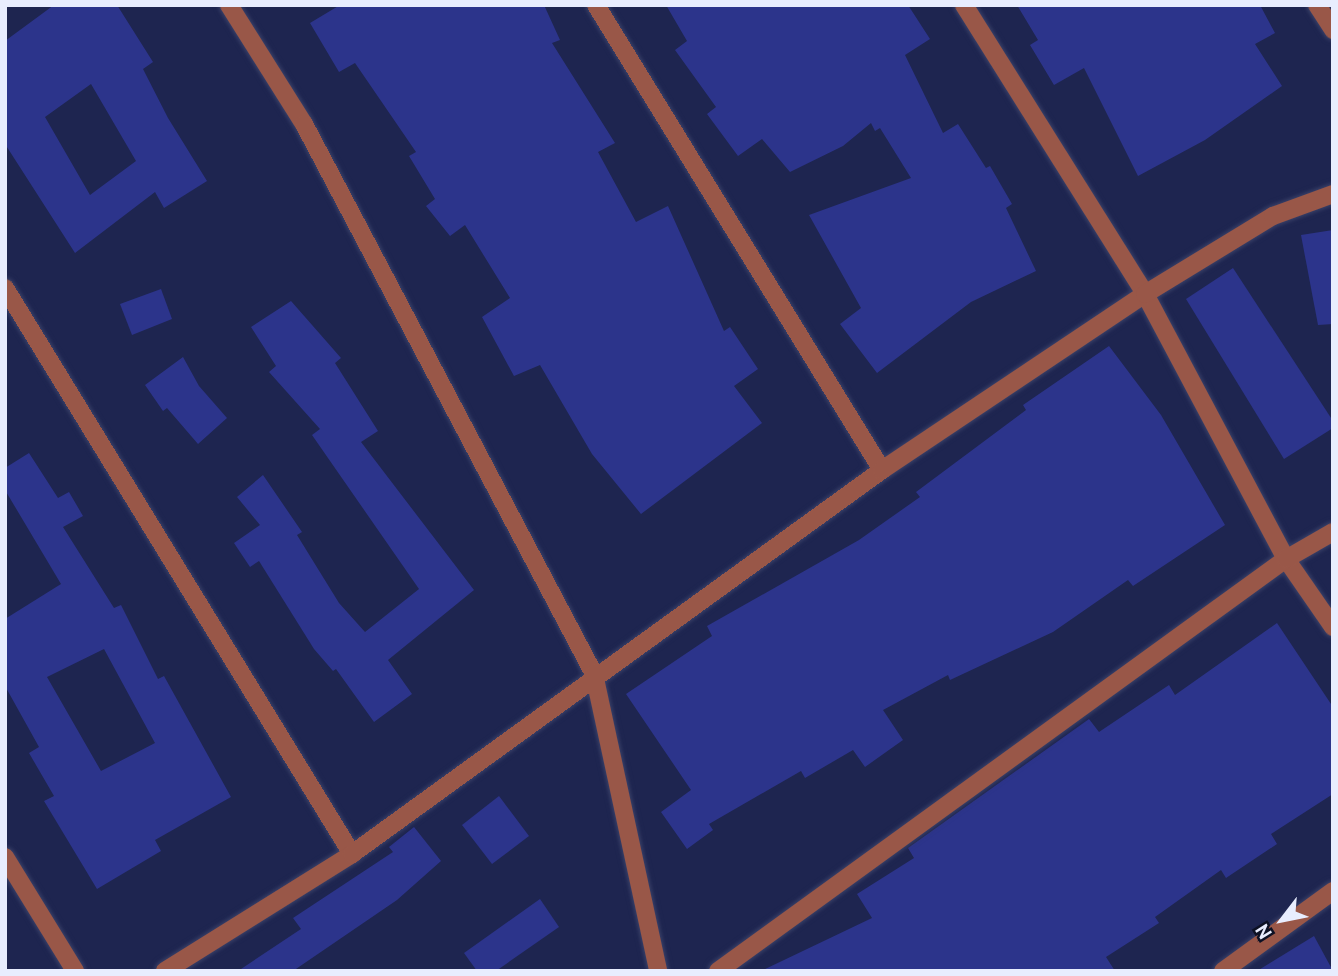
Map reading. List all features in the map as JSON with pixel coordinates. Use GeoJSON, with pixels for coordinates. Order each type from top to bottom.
{"type":"FeatureCollection","features":[{"type":"Feature","properties":{"kind":"street"},"geometry":{"type":"LineString","coordinates":[[229,5],[304,124],[594,674],[657,971]]}},
{"type":"Feature","properties":{"kind":"street"},"geometry":{"type":"LineString","coordinates":[[596,5],[882,470]]}},
{"type":"Feature","properties":{"kind":"street"},"geometry":{"type":"LineString","coordinates":[[964,5],[1145,294],[1286,559],[1333,627]]}},
{"type":"Feature","properties":{"kind":"street"},"geometry":{"type":"LineString","coordinates":[[1317,5],[1333,30]]}},
{"type":"Feature","properties":{"kind":"street"},"geometry":{"type":"LineString","coordinates":[[165,971],[352,854],[594,674],[882,470],[1145,294],[1273,216],[1333,194]]}},
{"type":"Feature","properties":{"kind":"street"},"geometry":{"type":"LineString","coordinates":[[5,288],[352,854]]}},
{"type":"Feature","properties":{"kind":"street"},"geometry":{"type":"LineString","coordinates":[[718,971],[1286,559],[1333,532]]}},
{"type":"Feature","properties":{"kind":"street"},"geometry":{"type":"LineString","coordinates":[[5,858],[75,971]]}},
{"type":"Feature","properties":{"kind":"street"},"geometry":{"type":"LineString","coordinates":[[1223,971],[1333,891]]}},
{"type":"Feature","properties":{"kind":"building"},"geometry":{"type":"Polygon","coordinates":[[[54,5],[117,5],[153,62],[143,69],[168,118],[207,181],[164,208],[155,192],[75,253],[5,144],[5,41],[54,5]],[[91,84],[45,117],[90,195],[136,161],[91,84]]]}},
{"type":"Feature","properties":{"kind":"building"},"geometry":{"type":"Polygon","coordinates":[[[340,5],[544,5],[560,40],[552,43],[615,143],[598,152],[636,222],[668,206],[724,331],[730,327],[758,369],[734,386],[762,423],[641,514],[592,454],[540,365],[514,376],[482,317],[510,298],[465,225],[450,236],[426,206],[435,199],[409,156],[416,152],[355,63],[339,72],[310,23],[340,5]]]}},
{"type":"Feature","properties":{"kind":"building"},"geometry":{"type":"Polygon","coordinates":[[[666,5],[908,5],[930,39],[905,55],[943,133],[958,124],[986,168],[990,166],[1012,204],[1006,208],[1036,271],[971,302],[877,373],[840,324],[861,308],[809,215],[911,178],[880,128],[875,131],[871,123],[843,146],[790,172],[762,139],[738,156],[707,114],[716,107],[675,50],[687,41],[666,5]]]}},
{"type":"Feature","properties":{"kind":"building"},"geometry":{"type":"Polygon","coordinates":[[[1017,5],[1260,5],[1275,33],[1255,44],[1282,86],[1205,140],[1138,176],[1084,68],[1054,85],[1030,45],[1038,40],[1017,5]]]}},
{"type":"Feature","properties":{"kind":"building"},"geometry":{"type":"Polygon","coordinates":[[[1333,230],[1333,324],[1318,325],[1301,235],[1333,230]]]}},
{"type":"Feature","properties":{"kind":"building"},"geometry":{"type":"Polygon","coordinates":[[[1233,268],[1333,421],[1333,428],[1284,459],[1186,299],[1233,268]]]}},
{"type":"Feature","properties":{"kind":"building"},"geometry":{"type":"Polygon","coordinates":[[[161,289],[172,319],[132,335],[120,304],[161,289]]]}},
{"type":"Feature","properties":{"kind":"building"},"geometry":{"type":"Polygon","coordinates":[[[291,301],[341,358],[335,363],[378,431],[361,442],[474,590],[388,660],[412,694],[374,722],[336,669],[333,671],[314,649],[259,561],[250,567],[234,543],[260,525],[237,497],[263,475],[302,532],[297,535],[339,603],[365,632],[419,589],[312,435],[320,429],[269,372],[276,366],[251,327],[291,301]]]}},
{"type":"Feature","properties":{"kind":"building"},"geometry":{"type":"Polygon","coordinates":[[[1109,346],[1161,415],[1225,525],[1133,586],[1128,580],[1053,632],[950,680],[948,675],[883,710],[903,740],[865,767],[853,750],[805,778],[801,771],[709,824],[713,830],[687,849],[661,812],[691,790],[626,694],[712,636],[707,626],[859,540],[920,497],[916,492],[1026,410],[1023,405],[1109,346]]]}},
{"type":"Feature","properties":{"kind":"building"},"geometry":{"type":"Polygon","coordinates":[[[183,357],[199,386],[227,418],[198,444],[167,408],[163,411],[145,385],[183,357]]]}},
{"type":"Feature","properties":{"kind":"building"},"geometry":{"type":"Polygon","coordinates":[[[29,453],[58,498],[69,492],[83,516],[63,527],[114,608],[121,605],[158,679],[164,676],[231,797],[155,840],[161,851],[97,889],[44,801],[54,796],[29,753],[39,747],[5,686],[5,619],[61,584],[5,490],[5,468],[29,453]],[[104,649],[47,677],[101,771],[155,743],[104,649]]]}},
{"type":"Feature","properties":{"kind":"building"},"geometry":{"type":"Polygon","coordinates":[[[1277,623],[1333,707],[1333,794],[1271,834],[1277,844],[1226,878],[1221,870],[1155,917],[1159,923],[1106,957],[1115,971],[761,971],[872,918],[857,894],[914,858],[908,848],[1089,719],[1099,732],[1169,685],[1175,695],[1277,623]]]}},
{"type":"Feature","properties":{"kind":"building"},"geometry":{"type":"Polygon","coordinates":[[[499,796],[529,836],[492,864],[462,825],[499,796]]]}},
{"type":"Feature","properties":{"kind":"building"},"geometry":{"type":"Polygon","coordinates":[[[414,827],[441,861],[397,900],[293,971],[238,971],[301,929],[293,918],[393,852],[389,847],[414,827]]]}},
{"type":"Feature","properties":{"kind":"building"},"geometry":{"type":"Polygon","coordinates":[[[540,899],[559,927],[496,971],[477,971],[464,953],[540,899]]]}},
{"type":"Feature","properties":{"kind":"building"},"geometry":{"type":"Polygon","coordinates":[[[1314,936],[1333,971],[1257,971],[1314,936]]]}}]}
